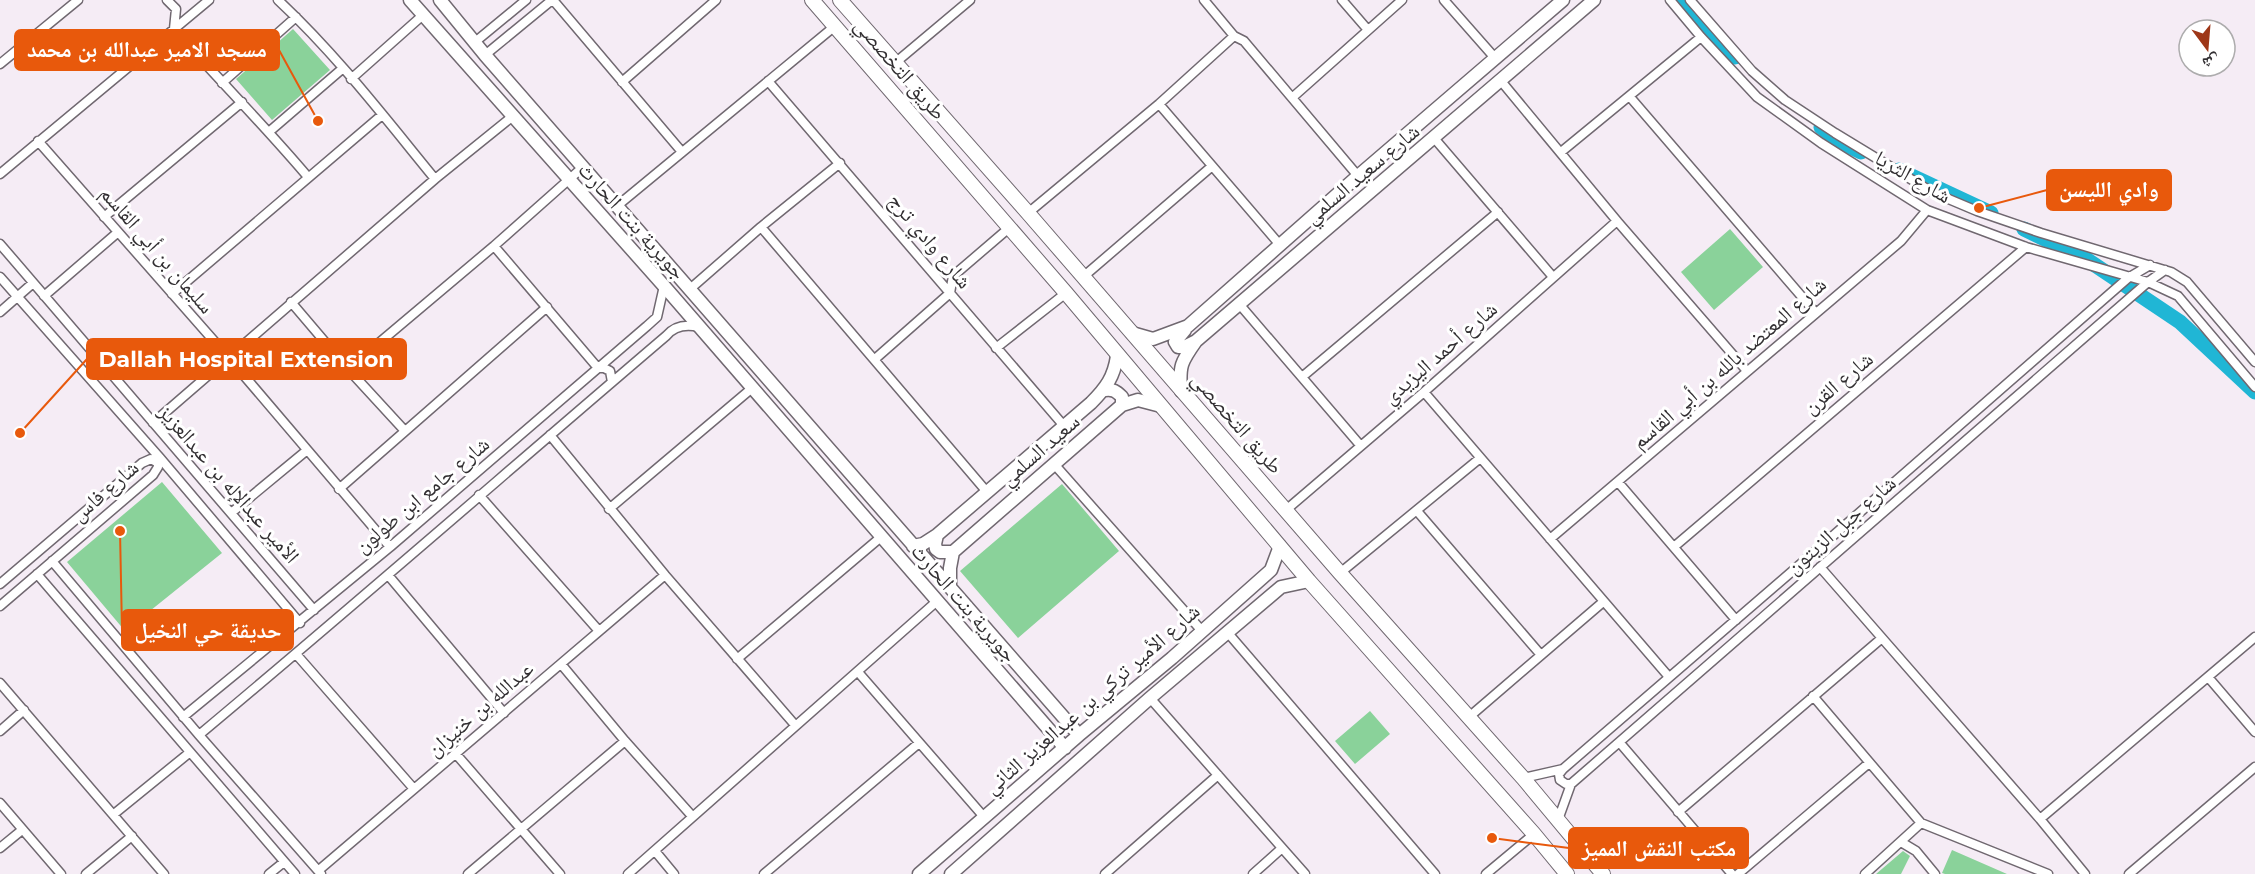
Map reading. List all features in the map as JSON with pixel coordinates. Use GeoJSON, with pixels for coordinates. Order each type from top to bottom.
{"type":"FeatureCollection","features":[{"type":"Feature","properties":{"kind":"main road","name":"طريق التخصصي"},"geometry":{"type":"LineString","coordinates":[[812,0],[1066,293],[1308,581],[1567,874]]}},
{"type":"Feature","properties":{"kind":"main road","name":"طريق التخصصي"},"geometry":{"type":"LineString","coordinates":[[840,0],[1340,573],[1523,778],[1603,874]]}},
{"type":"Feature","properties":{"kind":"street"},"geometry":{"type":"LineString","coordinates":[[0,64],[78,0]]}},
{"type":"Feature","properties":{"kind":"street"},"geometry":{"type":"LineString","coordinates":[[167,0],[176,9],[174,29],[222,83],[270,131],[308,177]]}},
{"type":"Feature","properties":{"kind":"street"},"geometry":{"type":"LineString","coordinates":[[0,174],[209,0]]}},
{"type":"Feature","properties":{"kind":"street"},"geometry":{"type":"LineString","coordinates":[[278,0],[351,79],[435,179]]}},
{"type":"Feature","properties":{"kind":"street","name":"جويرية بنت الحارث"},"geometry":{"type":"LineString","coordinates":[[411,0],[664,286],[751,389],[1065,748]]}},
{"type":"Feature","properties":{"kind":"street","name":"جويرية بنت الحارث"},"geometry":{"type":"LineString","coordinates":[[440,0],[485,55],[1078,735]]}},
{"type":"Feature","properties":{"kind":"street"},"geometry":{"type":"LineString","coordinates":[[475,42],[526,0]]}},
{"type":"Feature","properties":{"kind":"street"},"geometry":{"type":"LineString","coordinates":[[485,55],[552,0],[682,152]]}},
{"type":"Feature","properties":{"kind":"street"},"geometry":{"type":"LineString","coordinates":[[622,81],[717,0]]}},
{"type":"Feature","properties":{"kind":"street"},"geometry":{"type":"LineString","coordinates":[[895,63],[970,0]]}},
{"type":"Feature","properties":{"kind":"street"},"geometry":{"type":"LineString","coordinates":[[1204,0],[1234,36],[1244,41],[1293,97],[1371,191]]}},
{"type":"Feature","properties":{"kind":"street"},"geometry":{"type":"LineString","coordinates":[[1342,0],[1368,30]]}},
{"type":"Feature","properties":{"kind":"street"},"geometry":{"type":"LineString","coordinates":[[1293,97],[1402,0]]}},
{"type":"Feature","properties":{"kind":"street"},"geometry":{"type":"LineString","coordinates":[[1444,0],[1495,58]]}},
{"type":"Feature","properties":{"kind":"street","name":"شارع سعيد السلمي"},"geometry":{"type":"LineString","coordinates":[[1181,391],[1179,370],[1196,341],[1594,0]]}},
{"type":"Feature","properties":{"kind":"street","name":"شارع الثريا"},"geometry":{"type":"LineString","coordinates":[[1670,0],[1757,97],[1821,143],[1927,210],[2026,247],[2148,282],[2178,296],[2255,387]]}},
{"type":"Feature","properties":{"kind":"street","name":"شارع الثريا"},"geometry":{"type":"LineString","coordinates":[[1689,0],[1752,71],[1785,100],[1835,134],[1932,192],[1977,211],[2041,233],[2165,270],[2187,282],[2255,362]]}},
{"type":"Feature","properties":{"kind":"street","name":"شارع سعيد السلمي"},"geometry":{"type":"LineString","coordinates":[[1132,333],[1153,339],[1188,326],[1559,1]]}},
{"type":"Feature","properties":{"kind":"street"},"geometry":{"type":"LineString","coordinates":[[351,79],[423,15]]}},
{"type":"Feature","properties":{"kind":"street"},"geometry":{"type":"LineString","coordinates":[[222,83],[296,17]]}},
{"type":"Feature","properties":{"kind":"street"},"geometry":{"type":"LineString","coordinates":[[494,26],[492,38],[499,41],[505,38]]}},
{"type":"Feature","properties":{"kind":"street"},"geometry":{"type":"LineString","coordinates":[[617,206],[835,26]]}},
{"type":"Feature","properties":{"kind":"street"},"geometry":{"type":"LineString","coordinates":[[1028,213],[1159,104],[1234,36]]}},
{"type":"Feature","properties":{"kind":"street"},"geometry":{"type":"LineString","coordinates":[[1561,152],[1701,37]]}},
{"type":"Feature","properties":{"kind":"street"},"geometry":{"type":"LineString","coordinates":[[270,131],[342,69]]}},
{"type":"Feature","properties":{"kind":"street","name":"شارع وادي ترج"},"geometry":{"type":"LineString","coordinates":[[768,81],[1064,426]]}},
{"type":"Feature","properties":{"kind":"street"},"geometry":{"type":"LineString","coordinates":[[1501,81],[1617,221],[1747,371]]}},
{"type":"Feature","properties":{"kind":"street"},"geometry":{"type":"LineString","coordinates":[[1630,97],[1815,312]]}},
{"type":"Feature","properties":{"kind":"street"},"geometry":{"type":"LineString","coordinates":[[104,218],[242,102]]}},
{"type":"Feature","properties":{"kind":"street"},"geometry":{"type":"LineString","coordinates":[[1159,104],[1280,245]]}},
{"type":"Feature","properties":{"kind":"street"},"geometry":{"type":"LineString","coordinates":[[172,294],[382,115]]}},
{"type":"Feature","properties":{"kind":"street"},"geometry":{"type":"LineString","coordinates":[[153,423],[435,179],[513,116]]}},
{"type":"Feature","properties":{"kind":"street"},"geometry":{"type":"LineString","coordinates":[[1434,138],[1553,277]]}},
{"type":"Feature","properties":{"kind":"street","name":"سليمان بن أبي القاسم"},"geometry":{"type":"LineString","coordinates":[[38,141],[229,358],[390,547]]}},
{"type":"Feature","properties":{"kind":"street"},"geometry":{"type":"LineString","coordinates":[[690,289],[761,227],[840,163]]}},
{"type":"Feature","properties":{"kind":"street"},"geometry":{"type":"LineString","coordinates":[[348,369],[494,246],[583,167]]}},
{"type":"Feature","properties":{"kind":"street"},"geometry":{"type":"LineString","coordinates":[[1083,277],[1211,167]]}},
{"type":"Feature","properties":{"kind":"street","name":"شارع المعتضد بالله بن أبي القاسم"},"geometry":{"type":"LineString","coordinates":[[1550,540],[1900,241],[1927,210]]}},
{"type":"Feature","properties":{"kind":"street"},"geometry":{"type":"LineString","coordinates":[[1302,377],[1498,212]]}},
{"type":"Feature","properties":{"kind":"street","name":"شارع أحمد اليزيدي"},"geometry":{"type":"LineString","coordinates":[[1286,510],[1424,392],[1617,221]]}},
{"type":"Feature","properties":{"kind":"street"},"geometry":{"type":"LineString","coordinates":[[761,227],[987,492]]}},
{"type":"Feature","properties":{"kind":"street"},"geometry":{"type":"LineString","coordinates":[[875,359],[950,292],[953,276],[1009,228]]}},
{"type":"Feature","properties":{"kind":"street"},"geometry":{"type":"LineString","coordinates":[[44,296],[117,233]]}},
{"type":"Feature","properties":{"kind":"street","name":"الأمير عبدالإله بن عبدالعزيز"},"geometry":{"type":"LineString","coordinates":[[0,244],[314,610]]}},
{"type":"Feature","properties":{"kind":"street"},"geometry":{"type":"LineString","coordinates":[[494,246],[598,368],[610,371],[612,382]]}},
{"type":"Feature","properties":{"kind":"street","name":"شارع القرن"},"geometry":{"type":"LineString","coordinates":[[1675,546],[2026,247]]}},
{"type":"Feature","properties":{"kind":"street","name":"شارع جبل الزيتون"},"geometry":{"type":"LineString","coordinates":[[1523,778],[1563,769],[2128,278],[2150,265]]}},
{"type":"Feature","properties":{"kind":"street","name":"شارع جبل الزيتون"},"geometry":{"type":"LineString","coordinates":[[1571,784],[2148,282],[2165,270]]}},
{"type":"Feature","properties":{"kind":"street","name":"الأمير عبدالإله بن عبدالعزيز"},"geometry":{"type":"LineString","coordinates":[[0,277],[145,441],[300,623]]}},
{"type":"Feature","properties":{"kind":"street"},"geometry":{"type":"LineString","coordinates":[[0,312],[33,283]]}},
{"type":"Feature","properties":{"kind":"street","name":"شارع جامع ابن طولون"},"geometry":{"type":"LineString","coordinates":[[183,717],[300,623],[613,356],[657,316],[664,286]]}},
{"type":"Feature","properties":{"kind":"street"},"geometry":{"type":"LineString","coordinates":[[996,348],[1066,293]]}},
{"type":"Feature","properties":{"kind":"street"},"geometry":{"type":"LineString","coordinates":[[1218,300],[1229,313]]}},
{"type":"Feature","properties":{"kind":"street"},"geometry":{"type":"LineString","coordinates":[[291,302],[405,431]]}},
{"type":"Feature","properties":{"kind":"street"},"geometry":{"type":"LineString","coordinates":[[1240,305],[1360,445]]}},
{"type":"Feature","properties":{"kind":"street"},"geometry":{"type":"LineString","coordinates":[[339,489],[547,307]]}},
{"type":"Feature","properties":{"kind":"street","name":"شارع جامع ابن طولون"},"geometry":{"type":"LineString","coordinates":[[199,735],[388,575],[671,329],[691,325],[699,327]]}},
{"type":"Feature","properties":{"kind":"street"},"geometry":{"type":"LineString","coordinates":[[1188,326],[1175,342],[1178,347],[1184,347],[1196,341]]}},
{"type":"Feature","properties":{"kind":"street"},"geometry":{"type":"LineString","coordinates":[[613,356],[615,367],[625,371]]}},
{"type":"Feature","properties":{"kind":"street","name":"سعيد السلمي"},"geometry":{"type":"LineString","coordinates":[[913,546],[923,544],[937,535],[1105,390],[1115,373],[1117,356]]}},
{"type":"Feature","properties":{"kind":"street"},"geometry":{"type":"LineString","coordinates":[[609,509],[751,389]]}},
{"type":"Feature","properties":{"kind":"street"},"geometry":{"type":"LineString","coordinates":[[1105,390],[1117,392],[1122,397],[1122,405],[1138,400],[1161,406]]}},
{"type":"Feature","properties":{"kind":"street"},"geometry":{"type":"LineString","coordinates":[[1424,392],[1479,459],[1669,677]]}},
{"type":"Feature","properties":{"kind":"street","name":"سعيد السلمي"},"geometry":{"type":"LineString","coordinates":[[953,552],[1122,405]]}},
{"type":"Feature","properties":{"kind":"street"},"geometry":{"type":"LineString","coordinates":[[550,435],[609,509],[795,725]]}},
{"type":"Feature","properties":{"kind":"street"},"geometry":{"type":"LineString","coordinates":[[231,513],[306,451]]}},
{"type":"Feature","properties":{"kind":"street"},"geometry":{"type":"LineString","coordinates":[[822,470],[834,469],[837,465],[836,457]]}},
{"type":"Feature","properties":{"kind":"street","name":"شارع فاس"},"geometry":{"type":"LineString","coordinates":[[0,584],[142,463],[151,459],[156,461],[158,467],[153,475],[0,606]]}},
{"type":"Feature","properties":{"kind":"street"},"geometry":{"type":"LineString","coordinates":[[1340,573],[1479,459]]}},
{"type":"Feature","properties":{"kind":"street"},"geometry":{"type":"LineString","coordinates":[[1054,464],[1202,631]]}},
{"type":"Feature","properties":{"kind":"street"},"geometry":{"type":"LineString","coordinates":[[835,485],[834,477],[838,474],[850,473]]}},
{"type":"Feature","properties":{"kind":"street"},"geometry":{"type":"LineString","coordinates":[[1618,482],[1736,620]]}},
{"type":"Feature","properties":{"kind":"street"},"geometry":{"type":"LineString","coordinates":[[101,498],[106,495],[112,497],[115,503],[114,508]]}},
{"type":"Feature","properties":{"kind":"street"},"geometry":{"type":"LineString","coordinates":[[479,495],[599,632]]}},
{"type":"Feature","properties":{"kind":"street"},"geometry":{"type":"LineString","coordinates":[[1417,511],[1541,655]]}},
{"type":"Feature","properties":{"kind":"street"},"geometry":{"type":"LineString","coordinates":[[937,535],[936,549],[940,552],[953,552],[950,586]]}},
{"type":"Feature","properties":{"kind":"street"},"geometry":{"type":"LineString","coordinates":[[737,659],[881,537]]}},
{"type":"Feature","properties":{"kind":"street","name":"شارع الأمير تركي بن عبدالعزيز الثاني"},"geometry":{"type":"LineString","coordinates":[[919,874],[1078,735],[1190,643],[1271,570],[1280,546]]}},
{"type":"Feature","properties":{"kind":"street"},"geometry":{"type":"LineString","coordinates":[[52,561],[183,717],[320,872]]}},
{"type":"Feature","properties":{"kind":"street"},"geometry":{"type":"LineString","coordinates":[[1820,567],[2040,819],[2085,874]]}},
{"type":"Feature","properties":{"kind":"street"},"geometry":{"type":"LineString","coordinates":[[46,585],[44,580],[48,571],[53,569],[63,574]]}},
{"type":"Feature","properties":{"kind":"street"},"geometry":{"type":"LineString","coordinates":[[1271,570],[1281,579],[1281,587]]}},
{"type":"Feature","properties":{"kind":"street"},"geometry":{"type":"LineString","coordinates":[[37,574],[295,874]]}},
{"type":"Feature","properties":{"kind":"street"},"geometry":{"type":"LineString","coordinates":[[388,575],[504,713]]}},
{"type":"Feature","properties":{"kind":"street","name":"عبدالله بن خنيزان"},"geometry":{"type":"LineString","coordinates":[[320,872],[665,575]]}},
{"type":"Feature","properties":{"kind":"street","name":"شارع الأمير تركي بن عبدالعزيز الثاني"},"geometry":{"type":"LineString","coordinates":[[951,874],[1150,698],[1281,587],[1308,581]]}},
{"type":"Feature","properties":{"kind":"street"},"geometry":{"type":"LineString","coordinates":[[628,874],[936,602]]}},
{"type":"Feature","properties":{"kind":"street"},"geometry":{"type":"LineString","coordinates":[[1469,717],[1603,602]]}},
{"type":"Feature","properties":{"kind":"street"},"geometry":{"type":"LineString","coordinates":[[1216,619],[1435,874]]}},
{"type":"Feature","properties":{"kind":"street"},"geometry":{"type":"LineString","coordinates":[[2040,819],[2255,637]]}},
{"type":"Feature","properties":{"kind":"street"},"geometry":{"type":"LineString","coordinates":[[1678,812],[1882,638]]}},
{"type":"Feature","properties":{"kind":"street"},"geometry":{"type":"LineString","coordinates":[[1190,643],[1189,655],[1192,657],[1202,654]]}},
{"type":"Feature","properties":{"kind":"street"},"geometry":{"type":"LineString","coordinates":[[296,654],[414,789]]}},
{"type":"Feature","properties":{"kind":"street"},"geometry":{"type":"LineString","coordinates":[[1172,658],[1185,657],[1187,663],[1183,670]]}},
{"type":"Feature","properties":{"kind":"street"},"geometry":{"type":"LineString","coordinates":[[561,664],[692,816]]}},
{"type":"Feature","properties":{"kind":"street"},"geometry":{"type":"LineString","coordinates":[[858,672],[996,833]]}},
{"type":"Feature","properties":{"kind":"street"},"geometry":{"type":"LineString","coordinates":[[2208,677],[2255,732]]}},
{"type":"Feature","properties":{"kind":"street"},"geometry":{"type":"LineString","coordinates":[[0,683],[165,874]]}},
{"type":"Feature","properties":{"kind":"street"},"geometry":{"type":"LineString","coordinates":[[1814,696],[1921,823],[2048,874]]}},
{"type":"Feature","properties":{"kind":"street"},"geometry":{"type":"LineString","coordinates":[[1150,698],[1305,874]]}},
{"type":"Feature","properties":{"kind":"street"},"geometry":{"type":"LineString","coordinates":[[0,731],[24,711]]}},
{"type":"Feature","properties":{"kind":"street"},"geometry":{"type":"LineString","coordinates":[[1053,735],[1065,732],[1066,720]]}},
{"type":"Feature","properties":{"kind":"street"},"geometry":{"type":"LineString","coordinates":[[468,874],[625,741]]}},
{"type":"Feature","properties":{"kind":"street"},"geometry":{"type":"LineString","coordinates":[[764,874],[919,743]]}},
{"type":"Feature","properties":{"kind":"street"},"geometry":{"type":"LineString","coordinates":[[1620,743],[1732,874]]}},
{"type":"Feature","properties":{"kind":"street"},"geometry":{"type":"LineString","coordinates":[[114,814],[189,753]]}},
{"type":"Feature","properties":{"kind":"street"},"geometry":{"type":"LineString","coordinates":[[456,754],[560,874]]}},
{"type":"Feature","properties":{"kind":"street"},"geometry":{"type":"LineString","coordinates":[[1738,874],[1869,763]]}},
{"type":"Feature","properties":{"kind":"street"},"geometry":{"type":"LineString","coordinates":[[2129,874],[2255,767]]}},
{"type":"Feature","properties":{"kind":"street"},"geometry":{"type":"LineString","coordinates":[[1558,820],[1571,784],[1560,780],[1563,769]]}},
{"type":"Feature","properties":{"kind":"street"},"geometry":{"type":"LineString","coordinates":[[1105,874],[1218,775]]}},
{"type":"Feature","properties":{"kind":"street"},"geometry":{"type":"LineString","coordinates":[[0,803],[61,874]]}},
{"type":"Feature","properties":{"kind":"street"},"geometry":{"type":"LineString","coordinates":[[1865,874],[1921,823]]}},
{"type":"Feature","properties":{"kind":"street"},"geometry":{"type":"LineString","coordinates":[[0,848],[22,830]]}},
{"type":"Feature","properties":{"kind":"street"},"geometry":{"type":"LineString","coordinates":[[1486,874],[1534,834]]}},
{"type":"Feature","properties":{"kind":"street"},"geometry":{"type":"LineString","coordinates":[[86,874],[132,836]]}},
{"type":"Feature","properties":{"kind":"street"},"geometry":{"type":"LineString","coordinates":[[1901,843],[1916,851],[1935,874]]}},
{"type":"Feature","properties":{"kind":"street"},"geometry":{"type":"LineString","coordinates":[[1253,874],[1281,849]]}},
{"type":"Feature","properties":{"kind":"street"},"geometry":{"type":"LineString","coordinates":[[655,851],[674,874]]}},
{"type":"Feature","properties":{"kind":"street"},"geometry":{"type":"LineString","coordinates":[[269,874],[284,862]]}},
{"type":"Feature","properties":{"kind":"green space"},"geometry":{"type":"Polygon","coordinates":[[[293,29],[330,70],[272,120],[236,79],[293,29]]]}},
{"type":"Feature","properties":{"kind":"green space"},"geometry":{"type":"Polygon","coordinates":[[[1730,229],[1763,267],[1714,310],[1681,272],[1730,229]]]}},
{"type":"Feature","properties":{"kind":"green space"},"geometry":{"type":"Polygon","coordinates":[[[162,482],[222,553],[125,631],[67,562],[162,482]]]}},
{"type":"Feature","properties":{"kind":"green space"},"geometry":{"type":"Polygon","coordinates":[[[1062,484],[1119,551],[1018,638],[960,571],[1062,484]]]}},
{"type":"Feature","properties":{"kind":"green space"},"geometry":{"type":"Polygon","coordinates":[[[1370,711],[1390,734],[1355,764],[1335,741],[1370,711]]]}},
{"type":"Feature","properties":{"kind":"green space"},"geometry":{"type":"Polygon","coordinates":[[[1952,850],[2007,874],[1942,873],[1952,850]]]}},
{"type":"Feature","properties":{"kind":"green space"},"geometry":{"type":"Polygon","coordinates":[[[1903,851],[1910,856],[1901,874],[1876,874],[1903,851]]]}},
{"type":"Feature","properties":{"kind":"waterway"},"geometry":{"type":"LineString","coordinates":[[1682,0],[1735,57]]}},
{"type":"Feature","properties":{"kind":"waterway"},"geometry":{"type":"LineString","coordinates":[[1821,127],[1840,142],[1861,152]]}},
{"type":"Feature","properties":{"kind":"waterway"},"geometry":{"type":"LineString","coordinates":[[1899,170],[1991,213]]}},
{"type":"Feature","properties":{"kind":"waterway"},"geometry":{"type":"LineString","coordinates":[[2024,229],[2086,259],[2180,322],[2255,392]]}},
{"type":"Feature","properties":{"kind":"place","name":"مسجد الامير عبدالله بن محمد"},"geometry":{"type":"Point","coordinates":[318,121]}},
{"type":"Feature","properties":{"kind":"place","name":"وادي الليسن"},"geometry":{"type":"Point","coordinates":[1979,208]}},
{"type":"Feature","properties":{"kind":"place","name":"Dallah Hospital Extension"},"geometry":{"type":"Point","coordinates":[20,433]}},
{"type":"Feature","properties":{"kind":"place","name":"حديقة حي النخيل"},"geometry":{"type":"Point","coordinates":[120,531]}},
{"type":"Feature","properties":{"kind":"place","name":"مكتب النقش المميز"},"geometry":{"type":"Point","coordinates":[1492,838]}}]}
